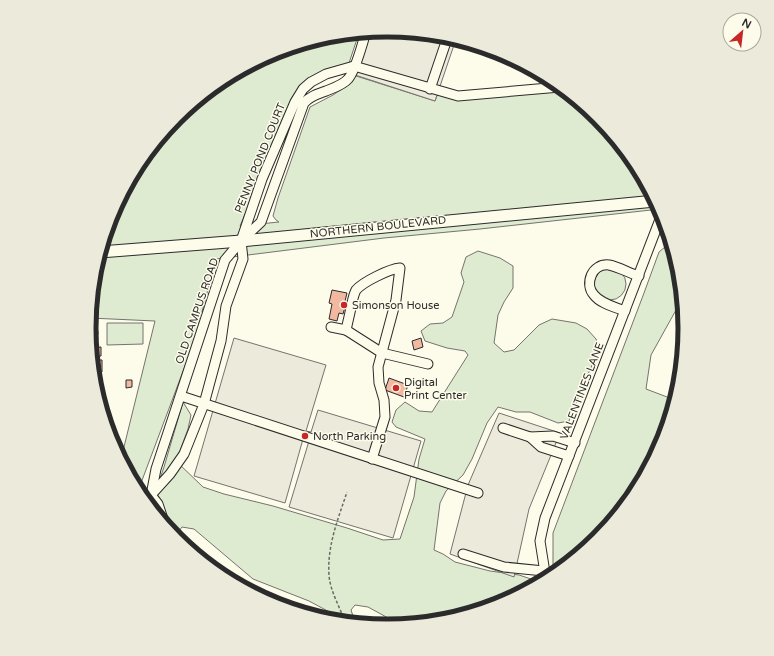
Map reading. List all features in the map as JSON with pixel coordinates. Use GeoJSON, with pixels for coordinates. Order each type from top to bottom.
{"type":"FeatureCollection","features":[{"type":"Feature","properties":{"kind":"main road","name":"NORTHERN BOULEVARD"},"geometry":{"type":"LineString","coordinates":[[106,252],[241,241],[649,202]]}},
{"type":"Feature","properties":{"kind":"street","name":"PENNY POND COURT"},"geometry":{"type":"LineString","coordinates":[[241,241],[261,222],[304,103],[307,99],[316,94],[340,85],[347,80],[352,74],[364,38]]}},
{"type":"Feature","properties":{"kind":"street"},"geometry":{"type":"LineString","coordinates":[[430,89],[446,43]]}},
{"type":"Feature","properties":{"kind":"street","name":"PENNY POND COURT"},"geometry":{"type":"LineString","coordinates":[[241,241],[262,179],[295,102],[303,89],[326,74],[354,66]]}},
{"type":"Feature","properties":{"kind":"street"},"geometry":{"type":"LineString","coordinates":[[354,66],[451,95],[464,97],[549,86]]}},
{"type":"Feature","properties":{"kind":"street","name":"VALENTINES LANE"},"geometry":{"type":"LineString","coordinates":[[545,573],[540,541],[545,518],[659,223]]}},
{"type":"Feature","properties":{"kind":"street"},"geometry":{"type":"LineString","coordinates":[[151,498],[184,454],[204,404],[221,341],[226,306],[243,259],[241,241]]}},
{"type":"Feature","properties":{"kind":"street","name":"OLD CAMPUS ROAD"},"geometry":{"type":"LineString","coordinates":[[150,497],[156,469],[225,260],[241,241]]}},
{"type":"Feature","properties":{"kind":"street"},"geometry":{"type":"LineString","coordinates":[[625,311],[604,302],[593,295],[589,284],[591,276],[596,269],[605,265],[639,276]]}},
{"type":"Feature","properties":{"kind":"street"},"geometry":{"type":"LineString","coordinates":[[346,330],[354,294],[363,284],[394,269],[400,268],[396,300],[378,367],[379,383],[384,400],[385,417],[372,459]]}},
{"type":"Feature","properties":{"kind":"street"},"geometry":{"type":"LineString","coordinates":[[331,327],[346,330],[382,353],[428,364]]}},
{"type":"Feature","properties":{"kind":"street"},"geometry":{"type":"LineString","coordinates":[[181,396],[478,493]]}},
{"type":"Feature","properties":{"kind":"street"},"geometry":{"type":"LineString","coordinates":[[503,428],[530,437],[553,436],[575,443]]}},
{"type":"Feature","properties":{"kind":"street"},"geometry":{"type":"LineString","coordinates":[[530,437],[541,448],[570,456]]}},
{"type":"Feature","properties":{"kind":"street"},"geometry":{"type":"LineString","coordinates":[[154,502],[158,504],[160,510]]}},
{"type":"Feature","properties":{"kind":"street"},"geometry":{"type":"LineString","coordinates":[[463,554],[504,567],[542,574]]}},
{"type":"Feature","properties":{"kind":"path"},"geometry":{"type":"LineString","coordinates":[[343,616],[331,586],[329,576],[332,540],[347,492]]}},
{"type":"Feature","properties":{"kind":"green space"},"geometry":{"type":"Polygon","coordinates":[[[357,39],[349,63],[324,71],[300,86],[240,226],[279,222],[273,216],[310,107],[345,87],[353,75],[435,101],[438,93],[551,87],[579,109],[606,136],[629,166],[653,210],[384,238],[216,259],[194,342],[141,483],[123,450],[155,321],[97,318],[98,290],[111,234],[135,182],[145,166],[168,136],[195,109],[210,97],[225,86],[258,67],[293,52],[312,47],[357,39]]]}},
{"type":"Feature","properties":{"kind":"green space"},"geometry":{"type":"Polygon","coordinates":[[[666,246],[676,290],[677,306],[651,355],[646,389],[669,398],[663,422],[639,474],[618,505],[593,534],[553,567],[553,533],[659,252],[666,246]]]}},
{"type":"Feature","properties":{"kind":"green space"},"geometry":{"type":"Polygon","coordinates":[[[478,251],[500,258],[513,266],[513,288],[498,315],[494,343],[504,352],[514,350],[539,325],[552,319],[576,323],[587,329],[596,339],[598,345],[594,361],[569,421],[558,423],[530,412],[516,412],[498,407],[487,423],[472,459],[463,475],[446,491],[440,503],[434,550],[455,562],[490,571],[519,575],[532,580],[516,589],[481,604],[425,617],[390,619],[368,607],[355,605],[351,610],[353,616],[341,615],[332,613],[309,601],[253,579],[194,529],[182,527],[179,531],[185,538],[168,520],[152,500],[164,467],[183,402],[191,415],[188,429],[176,461],[203,487],[224,494],[273,506],[383,540],[400,539],[414,497],[419,459],[425,439],[396,427],[392,422],[396,410],[405,402],[419,411],[432,412],[468,355],[465,351],[447,348],[425,341],[421,331],[430,324],[443,323],[452,317],[464,282],[461,273],[466,257],[478,251]]]}},
{"type":"Feature","properties":{"kind":"green space"},"geometry":{"type":"Polygon","coordinates":[[[610,268],[621,273],[626,284],[621,295],[610,300],[599,295],[594,284],[599,273],[610,268]]]}},
{"type":"Feature","properties":{"kind":"green space"},"geometry":{"type":"Polygon","coordinates":[[[107,323],[143,323],[143,344],[107,345],[107,323]]]}},
{"type":"Feature","properties":{"kind":"shaded area"},"geometry":{"type":"Polygon","coordinates":[[[387,37],[425,39],[454,45],[435,101],[352,74],[364,38],[387,37]]]}},
{"type":"Feature","properties":{"kind":"shaded area","name":"North Parking"},"geometry":{"type":"Polygon","coordinates":[[[234,338],[326,365],[306,431],[311,432],[318,410],[421,441],[393,538],[289,507],[309,441],[303,439],[285,503],[194,476],[234,338]]]}},
{"type":"Feature","properties":{"kind":"shaded area"},"geometry":{"type":"Polygon","coordinates":[[[499,413],[560,433],[529,509],[514,577],[450,554],[468,485],[499,413]]]}},
{"type":"Feature","properties":{"kind":"building","name":"Simonson House"},"geometry":{"type":"Polygon","coordinates":[[[332,290],[347,293],[345,301],[357,304],[356,309],[345,307],[343,314],[339,313],[337,321],[329,319],[332,304],[329,303],[332,290]]]}},
{"type":"Feature","properties":{"kind":"building"},"geometry":{"type":"Polygon","coordinates":[[[96,325],[97,325],[98,334],[96,334],[96,325]]]}},
{"type":"Feature","properties":{"kind":"building"},"geometry":{"type":"Polygon","coordinates":[[[421,338],[423,347],[414,350],[412,341],[421,338]]]}},
{"type":"Feature","properties":{"kind":"building"},"geometry":{"type":"Polygon","coordinates":[[[97,347],[101,347],[101,356],[97,356],[97,347]]]}},
{"type":"Feature","properties":{"kind":"building"},"geometry":{"type":"Polygon","coordinates":[[[98,360],[102,360],[102,372],[99,372],[98,360]]]}},
{"type":"Feature","properties":{"kind":"building","name":"Digital Print Center"},"geometry":{"type":"Polygon","coordinates":[[[389,378],[408,385],[404,397],[385,390],[389,378]]]}},
{"type":"Feature","properties":{"kind":"building"},"geometry":{"type":"Polygon","coordinates":[[[126,380],[132,380],[132,387],[126,388],[126,380]]]}},
{"type":"Feature","properties":{"kind":"place","name":"Simonson House"},"geometry":{"type":"Point","coordinates":[344,305]}},
{"type":"Feature","properties":{"kind":"place","name":"Digital Print Center"},"geometry":{"type":"Point","coordinates":[396,388]}},
{"type":"Feature","properties":{"kind":"place","name":"North Parking"},"geometry":{"type":"Point","coordinates":[305,436]}}]}
